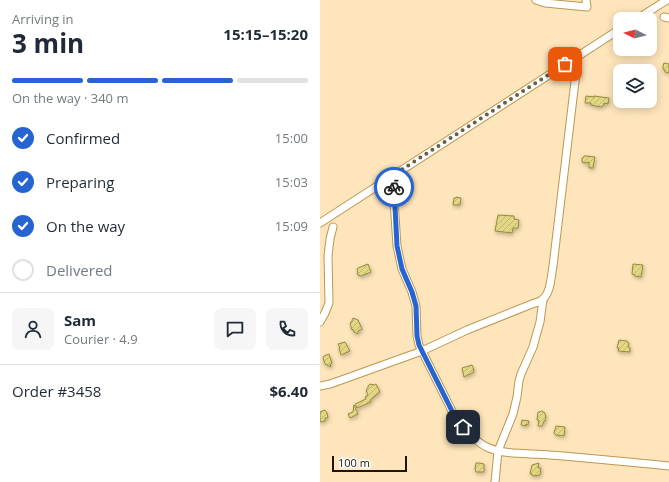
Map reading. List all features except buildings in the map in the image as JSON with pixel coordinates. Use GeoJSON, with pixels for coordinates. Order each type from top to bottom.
{"type":"FeatureCollection","features":[{"type":"Feature","properties":{"kind":"street"},"geometry":{"type":"LineString","coordinates":[[536,0],[545,3],[586,7],[586,0]]}},
{"type":"Feature","properties":{"kind":"street"},"geometry":{"type":"LineString","coordinates":[[648,12],[667,0]]}},
{"type":"Feature","properties":{"kind":"street"},"geometry":{"type":"LineString","coordinates":[[320,223],[613,34]]}},
{"type":"Feature","properties":{"kind":"street"},"geometry":{"type":"LineString","coordinates":[[320,386],[330,384],[422,351],[468,330],[532,304],[546,296],[550,286],[553,266],[578,56]]}},
{"type":"Feature","properties":{"kind":"street"},"geometry":{"type":"LineString","coordinates":[[395,174],[394,200],[397,246],[402,269],[412,292],[416,306],[417,336],[422,351],[455,417],[477,440],[488,448],[498,451],[669,466]]}},
{"type":"Feature","properties":{"kind":"street"},"geometry":{"type":"LineString","coordinates":[[320,322],[329,303],[328,256],[333,227]]}},
{"type":"Feature","properties":{"kind":"street"},"geometry":{"type":"LineString","coordinates":[[495,482],[498,451],[513,414],[521,374],[540,322],[543,299]]}},
{"type":"Feature","properties":{"kind":"way so far"},"geometry":{"type":"LineString","coordinates":[[394,187],[395,174],[565,64]]}},
{"type":"Feature","properties":{"kind":"route"},"geometry":{"type":"LineString","coordinates":[[394,187],[397,246],[402,269],[412,292],[416,306],[416,330],[419,345],[455,417],[463,427]]}}]}
